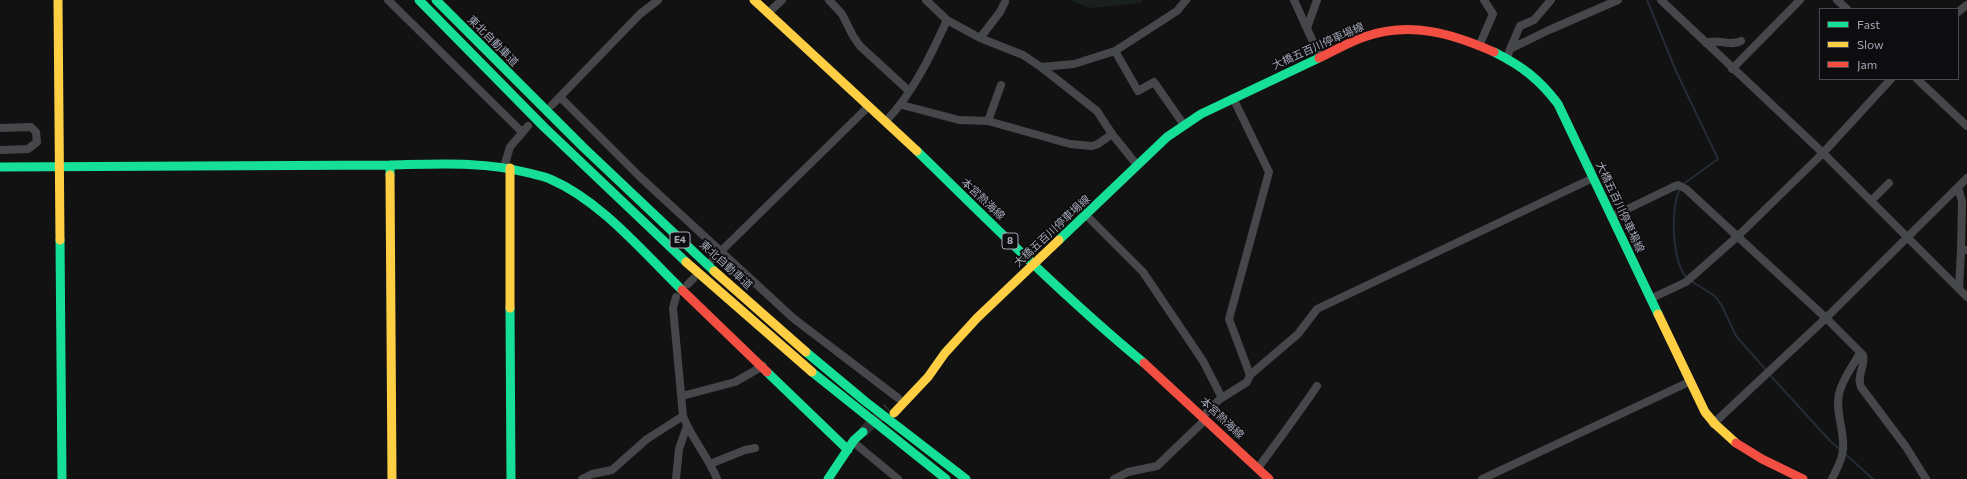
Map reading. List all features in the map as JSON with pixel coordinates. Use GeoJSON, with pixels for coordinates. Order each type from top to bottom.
{"type":"FeatureCollection","features":[{"type":"Feature","properties":{"kind":"main road"},"geometry":{"type":"LineString","coordinates":[[58,0],[62,479]]}},
{"type":"Feature","properties":{"kind":"main road","name":"E4"},"geometry":{"type":"LineString","coordinates":[[419,0],[624,205],[717,292],[828,386],[946,479]]}},
{"type":"Feature","properties":{"kind":"main road","name":"東北自動車道"},"geometry":{"type":"LineString","coordinates":[[436,0],[635,198],[727,283],[837,377],[942,462],[966,479]]}},
{"type":"Feature","properties":{"kind":"main road","name":"本宮熱海線"},"geometry":{"type":"LineString","coordinates":[[754,0],[886,121],[1033,264],[1204,418],[1267,478]]}},
{"type":"Feature","properties":{"kind":"main road","name":"大橋五百川停車場線"},"geometry":{"type":"LineString","coordinates":[[945,353],[928,377],[891,410],[898,398],[945,353],[977,318],[1086,216],[1167,137],[1201,114],[1363,37],[1396,29],[1422,29],[1508,54],[1537,78],[1548,90],[1558,104],[1697,399],[1713,424],[1730,439],[1746,450],[1803,479]]}},
{"type":"Feature","properties":{"kind":"main road"},"geometry":{"type":"LineString","coordinates":[[0,167],[468,164],[507,168],[549,178],[577,193],[599,209],[848,450]]}},
{"type":"Feature","properties":{"kind":"main road"},"geometry":{"type":"LineString","coordinates":[[390,165],[392,479]]}},
{"type":"Feature","properties":{"kind":"main road"},"geometry":{"type":"LineString","coordinates":[[507,168],[511,479]]}},
{"type":"Feature","properties":{"kind":"main road"},"geometry":{"type":"LineString","coordinates":[[828,386],[887,442],[932,479]]}},
{"type":"Feature","properties":{"kind":"main road"},"geometry":{"type":"LineString","coordinates":[[828,479],[854,440],[866,434],[858,446],[848,450]]}},
{"type":"Feature","properties":{"kind":"main road"},"geometry":{"type":"LineString","coordinates":[[942,462],[970,479]]}},
{"type":"Feature","properties":{"kind":"street"},"geometry":{"type":"LineString","coordinates":[[388,0],[525,129],[510,147],[507,168]]}},
{"type":"Feature","properties":{"kind":"street"},"geometry":{"type":"LineString","coordinates":[[552,105],[640,14],[658,0]]}},
{"type":"Feature","properties":{"kind":"street"},"geometry":{"type":"LineString","coordinates":[[768,13],[782,0]]}},
{"type":"Feature","properties":{"kind":"street"},"geometry":{"type":"LineString","coordinates":[[829,0],[842,14],[860,46],[885,71],[909,91]]}},
{"type":"Feature","properties":{"kind":"street"},"geometry":{"type":"LineString","coordinates":[[926,0],[947,20],[980,38],[1023,55],[1093,107],[1137,165]]}},
{"type":"Feature","properties":{"kind":"street"},"geometry":{"type":"LineString","coordinates":[[1041,67],[1074,64],[1115,51],[1177,11],[1186,0]]}},
{"type":"Feature","properties":{"kind":"street"},"geometry":{"type":"LineString","coordinates":[[1294,0],[1320,57]]}},
{"type":"Feature","properties":{"kind":"street"},"geometry":{"type":"LineString","coordinates":[[1307,28],[1317,0]]}},
{"type":"Feature","properties":{"kind":"street"},"geometry":{"type":"LineString","coordinates":[[1479,46],[1493,14],[1484,0]]}},
{"type":"Feature","properties":{"kind":"street"},"geometry":{"type":"LineString","coordinates":[[1508,54],[1520,26],[1534,20],[1551,0]]}},
{"type":"Feature","properties":{"kind":"street"},"geometry":{"type":"LineString","coordinates":[[1508,54],[1549,30],[1618,0]]}},
{"type":"Feature","properties":{"kind":"street"},"geometry":{"type":"LineString","coordinates":[[1661,0],[1706,42],[1732,69],[1823,153],[1967,297]]}},
{"type":"Feature","properties":{"kind":"street"},"geometry":{"type":"LineString","coordinates":[[1732,69],[1800,0]]}},
{"type":"Feature","properties":{"kind":"street"},"geometry":{"type":"LineString","coordinates":[[1837,0],[1846,8]]}},
{"type":"Feature","properties":{"kind":"street"},"geometry":{"type":"LineString","coordinates":[[980,38],[1000,12],[1005,2]]}},
{"type":"Feature","properties":{"kind":"street"},"geometry":{"type":"LineString","coordinates":[[1959,11],[1967,5]]}},
{"type":"Feature","properties":{"kind":"street"},"geometry":{"type":"LineString","coordinates":[[886,121],[902,105],[930,56],[947,20]]}},
{"type":"Feature","properties":{"kind":"street"},"geometry":{"type":"LineString","coordinates":[[1706,42],[1712,40],[1733,44],[1741,41]]}},
{"type":"Feature","properties":{"kind":"street"},"geometry":{"type":"LineString","coordinates":[[1115,51],[1138,91],[1154,82],[1184,125]]}},
{"type":"Feature","properties":{"kind":"street"},"geometry":{"type":"LineString","coordinates":[[1650,300],[1686,282],[1738,236],[1823,153],[1890,80]]}},
{"type":"Feature","properties":{"kind":"street"},"geometry":{"type":"LineString","coordinates":[[1918,80],[1967,126]]}},
{"type":"Feature","properties":{"kind":"street"},"geometry":{"type":"LineString","coordinates":[[988,121],[1001,85]]}},
{"type":"Feature","properties":{"kind":"street"},"geometry":{"type":"LineString","coordinates":[[560,97],[639,176],[793,318],[898,398]]}},
{"type":"Feature","properties":{"kind":"street"},"geometry":{"type":"LineString","coordinates":[[1233,98],[1269,172],[1229,319],[1250,375]]}},
{"type":"Feature","properties":{"kind":"street"},"geometry":{"type":"LineString","coordinates":[[902,105],[959,120],[988,121],[1070,144],[1092,146],[1098,144],[1112,134]]}},
{"type":"Feature","properties":{"kind":"street"},"geometry":{"type":"LineString","coordinates":[[712,260],[869,106]]}},
{"type":"Feature","properties":{"kind":"street"},"geometry":{"type":"LineString","coordinates":[[0,128],[31,127],[36,132],[37,142],[28,149],[0,150]]}},
{"type":"Feature","properties":{"kind":"street"},"geometry":{"type":"LineString","coordinates":[[1114,479],[1128,472],[1158,466],[1222,398],[1247,382],[1250,375],[1298,334],[1317,309],[1331,301],[1593,178]]}},
{"type":"Feature","properties":{"kind":"street"},"geometry":{"type":"LineString","coordinates":[[1713,424],[1826,318],[1967,178]]}},
{"type":"Feature","properties":{"kind":"street"},"geometry":{"type":"LineString","coordinates":[[1871,201],[1889,183]]}},
{"type":"Feature","properties":{"kind":"street"},"geometry":{"type":"LineString","coordinates":[[1611,217],[1678,185],[1684,187],[1826,318],[1860,353],[1864,358],[1859,379],[1861,387],[1906,447],[1926,479]]}},
{"type":"Feature","properties":{"kind":"street"},"geometry":{"type":"LineString","coordinates":[[1958,188],[1962,201],[1964,250],[1959,289]]}},
{"type":"Feature","properties":{"kind":"street"},"geometry":{"type":"LineString","coordinates":[[1086,216],[1143,272],[1202,361],[1222,398]]}},
{"type":"Feature","properties":{"kind":"street"},"geometry":{"type":"LineString","coordinates":[[676,297],[673,308],[683,416],[687,426],[710,464],[717,479]]}},
{"type":"Feature","properties":{"kind":"street"},"geometry":{"type":"LineString","coordinates":[[1832,479],[1840,463],[1843,448],[1839,416],[1839,395],[1843,382],[1860,353]]}},
{"type":"Feature","properties":{"kind":"street"},"geometry":{"type":"LineString","coordinates":[[682,396],[735,382],[762,366]]}},
{"type":"Feature","properties":{"kind":"street"},"geometry":{"type":"LineString","coordinates":[[1482,479],[1689,382]]}},
{"type":"Feature","properties":{"kind":"street"},"geometry":{"type":"LineString","coordinates":[[1258,468],[1281,435],[1293,422],[1317,386]]}},
{"type":"Feature","properties":{"kind":"street"},"geometry":{"type":"LineString","coordinates":[[583,479],[592,474],[612,470],[647,439],[683,416]]}},
{"type":"Feature","properties":{"kind":"street"},"geometry":{"type":"LineString","coordinates":[[676,479],[679,449],[687,426]]}},
{"type":"Feature","properties":{"kind":"street"},"geometry":{"type":"LineString","coordinates":[[858,446],[898,479]]}},
{"type":"Feature","properties":{"kind":"street"},"geometry":{"type":"LineString","coordinates":[[710,464],[745,450],[755,448]]}},
{"type":"Feature","properties":{"kind":"shaded area"},"geometry":{"type":"Polygon","coordinates":[[[1069,0],[1143,0],[1140,3],[1090,8],[1069,0]]]}},
{"type":"Feature","properties":{"kind":"waterway"},"geometry":{"type":"LineString","coordinates":[[1647,0],[1676,71],[1718,159],[1682,185]]}},
{"type":"Feature","properties":{"kind":"waterway"},"geometry":{"type":"LineString","coordinates":[[1680,189],[1675,209],[1674,235],[1678,260],[1687,278]]}},
{"type":"Feature","properties":{"kind":"waterway"},"geometry":{"type":"LineString","coordinates":[[1691,281],[1715,296],[1722,306],[1736,336],[1767,371]]}},
{"type":"Feature","properties":{"kind":"waterway"},"geometry":{"type":"LineString","coordinates":[[1770,375],[1831,442],[1841,450]]}},
{"type":"Feature","properties":{"kind":"waterway"},"geometry":{"type":"LineString","coordinates":[[1844,453],[1873,479]]}},
{"type":"Feature","properties":{"kind":"tunnel"},"geometry":{"type":"LineString","coordinates":[[863,432],[888,408]]}},
{"type":"Feature","properties":{"kind":"traffic: fast"},"geometry":{"type":"LineString","coordinates":[[419,0],[544,127],[686,262]]}},
{"type":"Feature","properties":{"kind":"traffic: fast"},"geometry":{"type":"LineString","coordinates":[[436,0],[583,147],[714,271]]}},
{"type":"Feature","properties":{"kind":"traffic: fast"},"geometry":{"type":"LineString","coordinates":[[1494,52],[1522,68],[1537,80],[1558,104],[1658,314]]}},
{"type":"Feature","properties":{"kind":"traffic: fast"},"geometry":{"type":"LineString","coordinates":[[1059,240],[1167,137],[1201,114],[1319,58]]}},
{"type":"Feature","properties":{"kind":"traffic: fast"},"geometry":{"type":"LineString","coordinates":[[917,151],[1057,286],[1144,363]]}},
{"type":"Feature","properties":{"kind":"traffic: fast"},"geometry":{"type":"LineString","coordinates":[[390,165],[478,165],[512,169],[548,178],[569,188],[604,214],[682,290]]}},
{"type":"Feature","properties":{"kind":"traffic: fast"},"geometry":{"type":"LineString","coordinates":[[0,167],[390,165],[390,175]]}},
{"type":"Feature","properties":{"kind":"traffic: fast"},"geometry":{"type":"LineString","coordinates":[[60,240],[62,479]]}},
{"type":"Feature","properties":{"kind":"traffic: fast"},"geometry":{"type":"LineString","coordinates":[[510,308],[511,479]]}},
{"type":"Feature","properties":{"kind":"traffic: fast"},"geometry":{"type":"LineString","coordinates":[[806,352],[866,402],[966,479]]}},
{"type":"Feature","properties":{"kind":"traffic: fast"},"geometry":{"type":"LineString","coordinates":[[767,372],[848,450]]}},
{"type":"Feature","properties":{"kind":"traffic: fast"},"geometry":{"type":"LineString","coordinates":[[812,372],[946,479]]}},
{"type":"Feature","properties":{"kind":"traffic: fast"},"geometry":{"type":"LineString","coordinates":[[828,479],[854,440],[863,432]]}},
{"type":"Feature","properties":{"kind":"traffic: slow"},"geometry":{"type":"LineString","coordinates":[[58,0],[60,240]]}},
{"type":"Feature","properties":{"kind":"traffic: slow"},"geometry":{"type":"LineString","coordinates":[[754,0],[917,151]]}},
{"type":"Feature","properties":{"kind":"traffic: slow"},"geometry":{"type":"LineString","coordinates":[[510,168],[510,308]]}},
{"type":"Feature","properties":{"kind":"traffic: slow"},"geometry":{"type":"LineString","coordinates":[[390,175],[392,479]]}},
{"type":"Feature","properties":{"kind":"traffic: slow"},"geometry":{"type":"LineString","coordinates":[[894,413],[928,377],[945,353],[977,318],[1059,240]]}},
{"type":"Feature","properties":{"kind":"traffic: slow"},"geometry":{"type":"LineString","coordinates":[[686,262],[812,372]]}},
{"type":"Feature","properties":{"kind":"traffic: slow"},"geometry":{"type":"LineString","coordinates":[[714,271],[806,352]]}},
{"type":"Feature","properties":{"kind":"traffic: slow"},"geometry":{"type":"LineString","coordinates":[[1658,314],[1705,412],[1715,424],[1736,443]]}},
{"type":"Feature","properties":{"kind":"traffic: jam"},"geometry":{"type":"LineString","coordinates":[[1319,58],[1364,37],[1381,32],[1398,30],[1430,31],[1462,39],[1494,52]]}},
{"type":"Feature","properties":{"kind":"traffic: jam"},"geometry":{"type":"LineString","coordinates":[[682,290],[767,372]]}},
{"type":"Feature","properties":{"kind":"traffic: jam"},"geometry":{"type":"LineString","coordinates":[[1144,363],[1269,479]]}},
{"type":"Feature","properties":{"kind":"traffic: jam"},"geometry":{"type":"LineString","coordinates":[[1736,443],[1762,459],[1803,479]]}}]}
